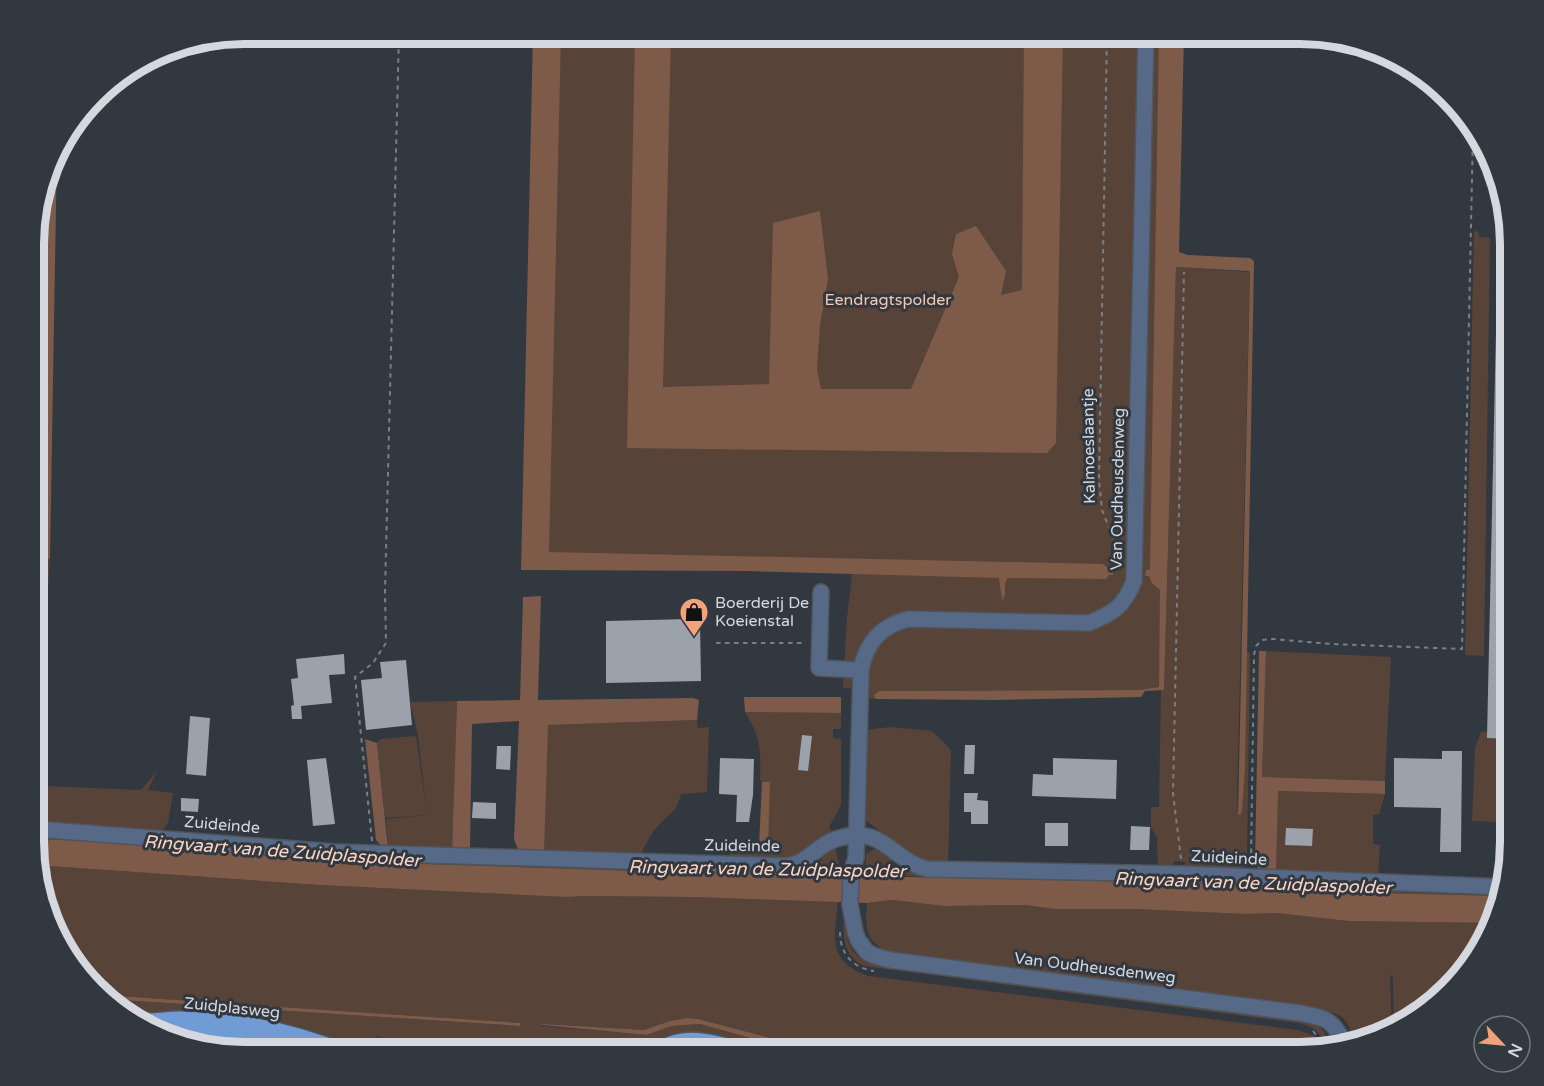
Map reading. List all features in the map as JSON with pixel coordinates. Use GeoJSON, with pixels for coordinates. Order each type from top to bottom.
{"type":"FeatureCollection","features":[{"type":"Feature","properties":{"kind":"main road","name":"Zuidplasweg"},"geometry":{"type":"LineString","coordinates":[[152,1020],[179,1019],[241,1024],[289,1033],[315,1042]]}},
{"type":"Feature","properties":{"kind":"main road","name":"Zuidplasweg"},"geometry":{"type":"LineString","coordinates":[[169,1028],[238,1035],[270,1042]]}},
{"type":"Feature","properties":{"kind":"main road"},"geometry":{"type":"LineString","coordinates":[[676,1042],[700,1040],[708,1042]]}},
{"type":"Feature","properties":{"kind":"street","name":"Van Oudheusdenweg"},"geometry":{"type":"LineString","coordinates":[[1146,44],[1134,581],[1129,594],[1115,611],[1089,623],[920,619],[898,622],[883,630],[872,640],[863,657],[861,670],[855,924],[858,940],[867,952],[890,960],[1299,1012],[1330,1021],[1339,1039]]}},
{"type":"Feature","properties":{"kind":"street"},"geometry":{"type":"LineString","coordinates":[[821,592],[819,668],[861,670]]}},
{"type":"Feature","properties":{"kind":"street","name":"Zuideinde"},"geometry":{"type":"LineString","coordinates":[[44,830],[303,850],[792,866],[803,861],[826,843],[838,838],[857,836],[880,840],[918,867],[927,868],[1182,873],[1496,887]]}},
{"type":"Feature","properties":{"kind":"path"},"geometry":{"type":"LineString","coordinates":[[373,853],[355,677],[374,663],[387,643],[385,591],[399,44]]}},
{"type":"Feature","properties":{"kind":"path","name":"Kalmoeslaantje"},"geometry":{"type":"LineString","coordinates":[[1107,44],[1099,480],[1101,504],[1121,559]]}},
{"type":"Feature","properties":{"kind":"path"},"geometry":{"type":"LineString","coordinates":[[1251,877],[1254,655],[1256,646],[1262,640],[1272,639],[1332,644],[1462,649],[1473,142]]}},
{"type":"Feature","properties":{"kind":"path"},"geometry":{"type":"LineString","coordinates":[[1182,873],[1173,793],[1184,272]]}},
{"type":"Feature","properties":{"kind":"path"},"geometry":{"type":"LineString","coordinates":[[716,643],[820,643]]}},
{"type":"Feature","properties":{"kind":"path"},"geometry":{"type":"LineString","coordinates":[[1307,1028],[1315,1032],[1321,1041]]}},
{"type":"Feature","properties":{"kind":"green space","name":"Eendragtspolder"},"geometry":{"type":"Polygon","coordinates":[[[549,44],[1163,44],[1160,687],[1139,690],[879,691],[875,695],[876,699],[866,699],[866,687],[843,688],[847,617],[853,566],[538,561],[549,44]]]}},
{"type":"Feature","properties":{"kind":"green space"},"geometry":{"type":"Polygon","coordinates":[[[1474,230],[1479,233],[1479,237],[1490,238],[1484,656],[1465,655],[1474,230]]]}},
{"type":"Feature","properties":{"kind":"green space"},"geometry":{"type":"Polygon","coordinates":[[[1176,267],[1250,272],[1237,798],[1238,814],[1245,770],[1246,652],[1250,652],[1247,856],[1243,867],[1238,871],[1186,870],[1185,862],[1174,861],[1173,868],[1158,869],[1157,837],[1151,828],[1151,807],[1159,807],[1176,267]]]}},
{"type":"Feature","properties":{"kind":"green space"},"geometry":{"type":"Polygon","coordinates":[[[44,559],[50,559],[44,652],[44,559]]]}},
{"type":"Feature","properties":{"kind":"green space"},"geometry":{"type":"Polygon","coordinates":[[[1266,651],[1391,657],[1385,781],[1262,777],[1266,651]]]}},
{"type":"Feature","properties":{"kind":"green space"},"geometry":{"type":"Polygon","coordinates":[[[457,701],[452,850],[388,849],[386,819],[427,815],[385,818],[377,743],[381,739],[416,736],[426,807],[418,735],[410,702],[457,701]]]}},
{"type":"Feature","properties":{"kind":"green space"},"geometry":{"type":"Polygon","coordinates":[[[745,712],[841,713],[841,729],[833,729],[833,738],[841,739],[841,805],[829,827],[832,832],[797,859],[734,860],[727,851],[763,854],[770,782],[760,780],[759,744],[745,712]]]}},
{"type":"Feature","properties":{"kind":"green space"},"geometry":{"type":"Polygon","coordinates":[[[697,720],[698,728],[709,727],[707,792],[681,794],[675,809],[654,832],[641,854],[544,855],[547,725],[697,720]]]}},
{"type":"Feature","properties":{"kind":"green space"},"geometry":{"type":"Polygon","coordinates":[[[890,727],[932,731],[951,750],[948,864],[920,862],[867,821],[863,814],[865,730],[890,727]]]}},
{"type":"Feature","properties":{"kind":"green space"},"geometry":{"type":"Polygon","coordinates":[[[1481,732],[1500,733],[1500,822],[1472,821],[1475,748],[1481,732]]]}},
{"type":"Feature","properties":{"kind":"green space"},"geometry":{"type":"Polygon","coordinates":[[[157,771],[148,790],[173,793],[168,823],[160,833],[44,822],[44,786],[141,790],[157,771]]]}},
{"type":"Feature","properties":{"kind":"green space"},"geometry":{"type":"Polygon","coordinates":[[[1277,791],[1385,794],[1379,814],[1373,815],[1373,844],[1380,845],[1378,877],[1276,872],[1277,791]]]}},
{"type":"Feature","properties":{"kind":"green space"},"geometry":{"type":"Polygon","coordinates":[[[1500,822],[1500,856],[1497,881],[1500,822]]]}},
{"type":"Feature","properties":{"kind":"green space"},"geometry":{"type":"Polygon","coordinates":[[[44,834],[813,867],[822,859],[823,853],[835,846],[841,872],[834,869],[838,874],[605,870],[303,860],[286,856],[44,839],[44,834]]]}},
{"type":"Feature","properties":{"kind":"green space"},"geometry":{"type":"Polygon","coordinates":[[[874,849],[887,852],[891,856],[892,863],[902,870],[1494,892],[1493,896],[1380,893],[1198,883],[865,875],[866,854],[874,849]]]}},
{"type":"Feature","properties":{"kind":"green space"},"geometry":{"type":"Polygon","coordinates":[[[45,866],[319,885],[566,897],[692,897],[838,902],[835,937],[839,955],[845,963],[868,976],[1298,1030],[1314,1036],[1316,1042],[810,1042],[774,1039],[687,1018],[644,1030],[543,1024],[542,1026],[647,1035],[671,1026],[700,1024],[772,1042],[725,1042],[678,1035],[657,1042],[390,1042],[376,1035],[379,1042],[341,1042],[277,1025],[141,1014],[121,1000],[519,1026],[519,1023],[116,996],[93,974],[70,943],[50,894],[45,866]]]}},
{"type":"Feature","properties":{"kind":"green space"},"geometry":{"type":"Polygon","coordinates":[[[892,900],[944,906],[1025,905],[1055,909],[1277,913],[1348,921],[1483,923],[1474,943],[1442,984],[1394,1020],[1393,978],[1390,974],[1392,1021],[1351,1036],[1348,1025],[1340,1016],[1312,1008],[890,953],[876,944],[868,933],[867,903],[892,900]]]}},
{"type":"Feature","properties":{"kind":"green space"},"geometry":{"type":"Polygon","coordinates":[[[844,919],[847,919],[850,946],[858,956],[871,963],[1312,1021],[1323,1030],[1328,1040],[1323,1041],[1316,1030],[1298,1023],[864,966],[849,952],[844,934],[844,919]]]}},
{"type":"Feature","properties":{"kind":"green space"},"geometry":{"type":"Polygon","coordinates":[[[189,1035],[244,1042],[204,1039],[189,1035]]]}},
{"type":"Feature","properties":{"kind":"shaded area"},"geometry":{"type":"Polygon","coordinates":[[[533,44],[561,44],[549,552],[1103,564],[1113,569],[1113,575],[1109,575],[1106,579],[1008,578],[1002,600],[999,578],[748,571],[521,570],[533,44]]]}},
{"type":"Feature","properties":{"kind":"shaded area"},"geometry":{"type":"Polygon","coordinates":[[[635,44],[671,44],[663,387],[769,384],[773,223],[820,211],[828,279],[820,325],[817,369],[821,389],[911,389],[959,277],[952,254],[956,234],[976,226],[1006,271],[1001,295],[1022,290],[1024,44],[1063,44],[1056,443],[1047,453],[627,448],[635,44]]]}},
{"type":"Feature","properties":{"kind":"shaded area"},"geometry":{"type":"Polygon","coordinates":[[[1159,44],[1184,44],[1179,252],[1188,255],[1250,258],[1254,261],[1245,770],[1241,814],[1238,815],[1250,272],[1248,271],[1176,267],[1164,690],[1145,691],[1141,697],[997,700],[876,699],[874,695],[879,691],[1139,690],[1159,687],[1160,590],[1152,583],[1149,576],[1145,576],[1146,570],[1150,569],[1159,44]]]}},
{"type":"Feature","properties":{"kind":"shaded area"},"geometry":{"type":"Polygon","coordinates":[[[57,173],[50,559],[44,559],[44,243],[45,217],[57,173]]]}},
{"type":"Feature","properties":{"kind":"shaded area"},"geometry":{"type":"Polygon","coordinates":[[[541,596],[538,700],[693,698],[699,700],[697,720],[548,725],[544,855],[520,853],[514,840],[519,721],[472,724],[470,849],[452,850],[457,701],[520,700],[523,597],[541,596]]]}},
{"type":"Feature","properties":{"kind":"shaded area"},"geometry":{"type":"Polygon","coordinates":[[[1259,651],[1266,651],[1262,777],[1385,781],[1385,794],[1278,791],[1276,872],[1259,872],[1255,862],[1259,651]]]}},
{"type":"Feature","properties":{"kind":"shaded area"},"geometry":{"type":"Polygon","coordinates":[[[744,697],[841,697],[841,713],[745,712],[744,697]]]}},
{"type":"Feature","properties":{"kind":"shaded area"},"geometry":{"type":"Polygon","coordinates":[[[365,739],[377,743],[388,849],[383,848],[376,840],[365,739]]]}},
{"type":"Feature","properties":{"kind":"shaded area"},"geometry":{"type":"Polygon","coordinates":[[[762,782],[770,782],[768,847],[763,854],[730,852],[725,849],[726,846],[758,848],[759,846],[762,782]]]}},
{"type":"Feature","properties":{"kind":"shaded area"},"geometry":{"type":"Polygon","coordinates":[[[44,839],[264,854],[303,860],[667,872],[1198,883],[1380,893],[1493,896],[1483,923],[1348,921],[1277,913],[1055,909],[1025,905],[944,906],[892,900],[867,903],[692,897],[566,897],[319,885],[45,866],[44,839]]]}},
{"type":"Feature","properties":{"kind":"shaded area"},"geometry":{"type":"Polygon","coordinates":[[[116,996],[520,1023],[520,1026],[121,1000],[116,996]]]}},
{"type":"Feature","properties":{"kind":"shaded area"},"geometry":{"type":"Polygon","coordinates":[[[698,1019],[774,1039],[818,1042],[772,1042],[700,1024],[671,1026],[647,1035],[542,1025],[644,1030],[670,1021],[698,1019]]]}},
{"type":"Feature","properties":{"kind":"building"},"geometry":{"type":"Polygon","coordinates":[[[1496,331],[1500,331],[1500,739],[1487,738],[1496,331]]]}},
{"type":"Feature","properties":{"kind":"building"},"geometry":{"type":"Polygon","coordinates":[[[690,619],[691,622],[700,623],[701,681],[606,683],[606,621],[690,619]]]}},
{"type":"Feature","properties":{"kind":"building"},"geometry":{"type":"Polygon","coordinates":[[[344,654],[345,674],[329,675],[332,703],[301,706],[302,719],[292,719],[291,706],[294,705],[291,679],[298,678],[296,659],[344,654]]]}},
{"type":"Feature","properties":{"kind":"building"},"geometry":{"type":"Polygon","coordinates":[[[406,660],[412,725],[366,730],[361,680],[382,678],[380,662],[406,660]]]}},
{"type":"Feature","properties":{"kind":"building"},"geometry":{"type":"Polygon","coordinates":[[[190,716],[210,718],[206,776],[186,774],[190,716]]]}},
{"type":"Feature","properties":{"kind":"building"},"geometry":{"type":"Polygon","coordinates":[[[802,735],[812,736],[808,771],[798,770],[802,735]]]}},
{"type":"Feature","properties":{"kind":"building"},"geometry":{"type":"Polygon","coordinates":[[[965,745],[975,745],[974,774],[964,774],[965,745]]]}},
{"type":"Feature","properties":{"kind":"building"},"geometry":{"type":"Polygon","coordinates":[[[497,746],[511,746],[510,770],[496,769],[497,746]]]}},
{"type":"Feature","properties":{"kind":"building"},"geometry":{"type":"Polygon","coordinates":[[[1442,751],[1462,751],[1461,852],[1440,852],[1441,808],[1394,807],[1394,758],[1442,759],[1442,751]]]}},
{"type":"Feature","properties":{"kind":"building"},"geometry":{"type":"Polygon","coordinates":[[[326,758],[335,824],[313,826],[307,760],[326,758]]]}},
{"type":"Feature","properties":{"kind":"building"},"geometry":{"type":"Polygon","coordinates":[[[720,758],[754,759],[753,795],[749,822],[736,822],[737,795],[719,794],[720,758]]]}},
{"type":"Feature","properties":{"kind":"building"},"geometry":{"type":"Polygon","coordinates":[[[1053,758],[1117,760],[1116,799],[1032,796],[1033,774],[1053,775],[1053,758]]]}},
{"type":"Feature","properties":{"kind":"building"},"geometry":{"type":"Polygon","coordinates":[[[964,793],[978,793],[977,800],[988,801],[988,824],[971,824],[971,812],[964,812],[964,793]]]}},
{"type":"Feature","properties":{"kind":"building"},"geometry":{"type":"Polygon","coordinates":[[[181,798],[199,799],[198,812],[181,811],[181,798]]]}},
{"type":"Feature","properties":{"kind":"building"},"geometry":{"type":"Polygon","coordinates":[[[473,802],[496,803],[496,819],[472,818],[473,802]]]}},
{"type":"Feature","properties":{"kind":"building"},"geometry":{"type":"Polygon","coordinates":[[[1045,823],[1068,823],[1068,846],[1045,846],[1045,823]]]}},
{"type":"Feature","properties":{"kind":"building"},"geometry":{"type":"Polygon","coordinates":[[[1131,826],[1150,827],[1149,850],[1130,850],[1131,826]]]}},
{"type":"Feature","properties":{"kind":"building"},"geometry":{"type":"Polygon","coordinates":[[[1286,828],[1313,829],[1312,846],[1285,845],[1286,828]]]}},
{"type":"Feature","properties":{"kind":"place","name":"Boerderij De Koeienstal"},"geometry":{"type":"Point","coordinates":[694,638]}},
{"type":"Feature","properties":{"kind":"water label","name":"Ringvaart van de Zuidplaspolder"},"geometry":{"type":"Point","coordinates":[282,851]}},
{"type":"Feature","properties":{"kind":"water label","name":"Ringvaart van de Zuidplaspolder"},"geometry":{"type":"Point","coordinates":[767,869]}},
{"type":"Feature","properties":{"kind":"water label","name":"Ringvaart van de Zuidplaspolder"},"geometry":{"type":"Point","coordinates":[1253,883]}}]}
